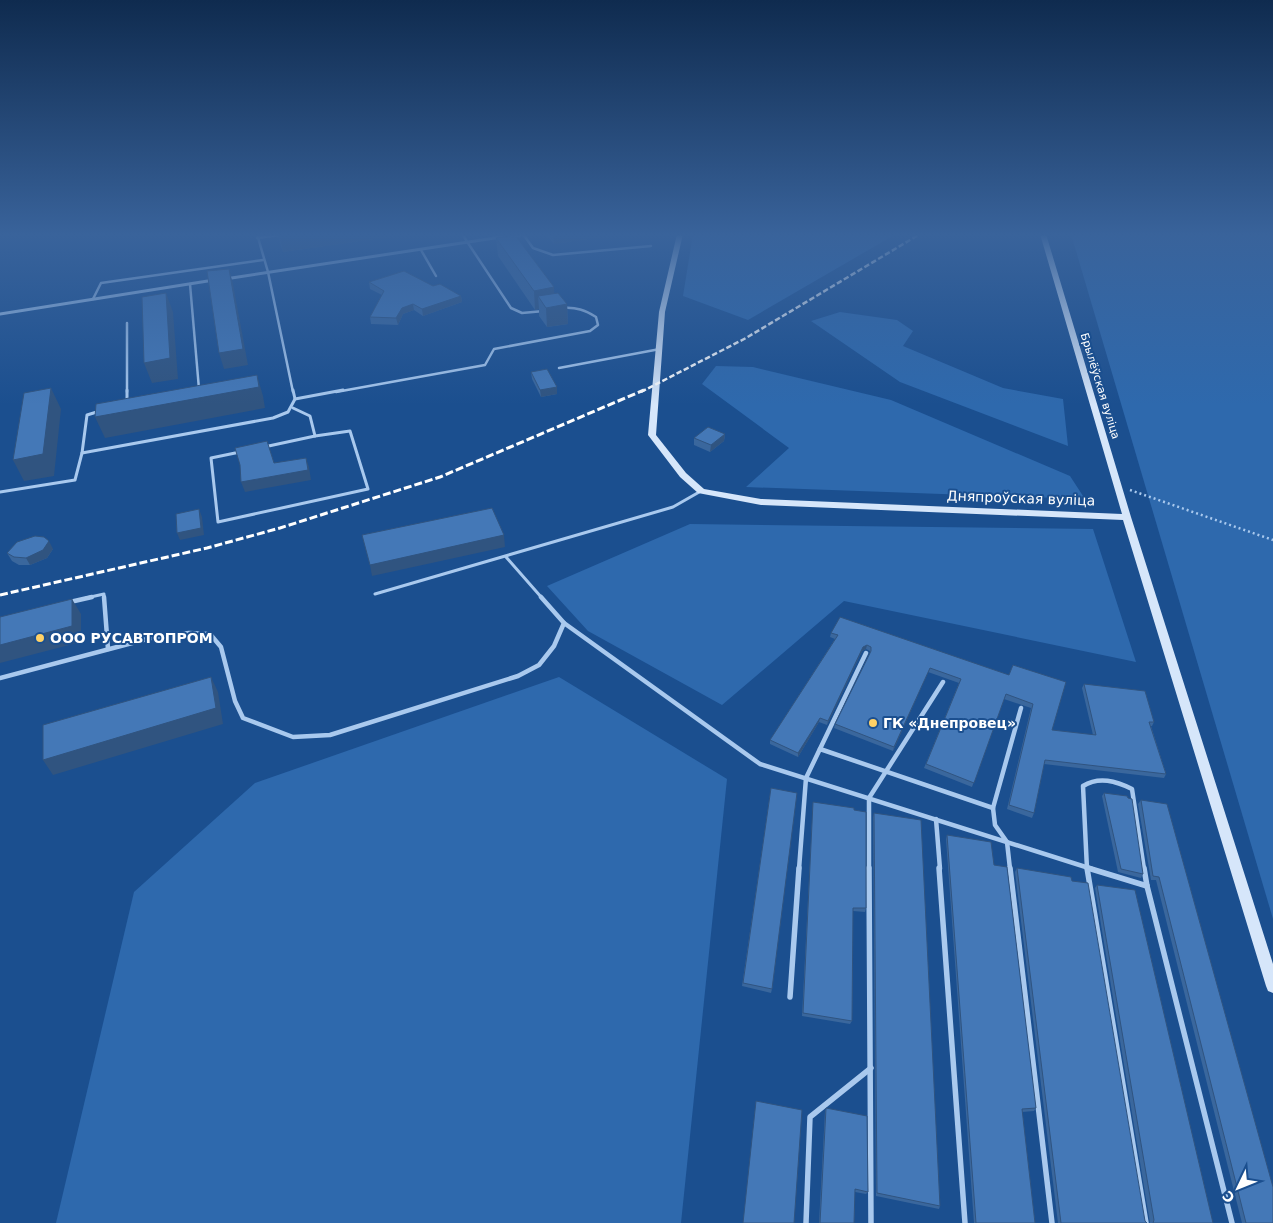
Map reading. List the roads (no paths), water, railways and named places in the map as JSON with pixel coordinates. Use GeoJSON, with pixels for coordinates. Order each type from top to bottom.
{"type":"FeatureCollection","features":[{"type":"Feature","properties":{"kind":"street"},"geometry":{"type":"LineString","coordinates":[[0,314],[144,291]]}},
{"type":"Feature","properties":{"kind":"street","name":"Дняпроўская вуліца"},"geometry":{"type":"LineString","coordinates":[[667,291],[662,312],[652,435],[683,476],[701,490],[761,502],[1127,517]]}},
{"type":"Feature","properties":{"kind":"street","name":"Брылёўская вуліца"},"geometry":{"type":"LineString","coordinates":[[1060,291],[1127,517]]}},
{"type":"Feature","properties":{"kind":"street"},"geometry":{"type":"LineString","coordinates":[[1127,517],[1273,986]]}},
{"type":"Feature","properties":{"kind":"lane"},"geometry":{"type":"LineString","coordinates":[[93,299],[96,291]]}},
{"type":"Feature","properties":{"kind":"lane"},"geometry":{"type":"LineString","coordinates":[[191,291],[199,392]]}},
{"type":"Feature","properties":{"kind":"lane"},"geometry":{"type":"LineString","coordinates":[[82,453],[287,414],[293,408],[295,399],[272,291]]}},
{"type":"Feature","properties":{"kind":"lane"},"geometry":{"type":"LineString","coordinates":[[500,291],[511,308],[516,312],[528,313],[549,310]]}},
{"type":"Feature","properties":{"kind":"lane"},"geometry":{"type":"LineString","coordinates":[[295,399],[485,365],[494,349],[590,331],[598,326],[596,317],[585,309],[575,307],[557,309]]}},
{"type":"Feature","properties":{"kind":"lane"},"geometry":{"type":"LineString","coordinates":[[127,323],[127,404],[136,403]]}},
{"type":"Feature","properties":{"kind":"lane"},"geometry":{"type":"LineString","coordinates":[[559,368],[660,349]]}},
{"type":"Feature","properties":{"kind":"lane"},"geometry":{"type":"LineString","coordinates":[[293,408],[310,416],[315,436]]}},
{"type":"Feature","properties":{"kind":"lane"},"geometry":{"type":"LineString","coordinates":[[0,492],[75,480],[82,453],[87,414],[103,410]]}},
{"type":"Feature","properties":{"kind":"lane"},"geometry":{"type":"LineString","coordinates":[[249,450],[211,458],[218,522],[368,488],[350,431],[258,448]]}},
{"type":"Feature","properties":{"kind":"lane"},"geometry":{"type":"LineString","coordinates":[[375,594],[673,507],[701,490]]}},
{"type":"Feature","properties":{"kind":"lane"},"geometry":{"type":"LineString","coordinates":[[506,557],[564,623],[760,764],[1147,886]]}},
{"type":"Feature","properties":{"kind":"lane"},"geometry":{"type":"LineString","coordinates":[[66,603],[104,594],[108,649]]}},
{"type":"Feature","properties":{"kind":"lane"},"geometry":{"type":"LineString","coordinates":[[0,678],[151,638],[189,633],[210,634],[221,647],[235,701],[243,718],[293,737],[330,735],[518,676],[539,665],[554,646],[564,623]]}},
{"type":"Feature","properties":{"kind":"lane"},"geometry":{"type":"LineString","coordinates":[[790,998],[806,778],[866,654]]}},
{"type":"Feature","properties":{"kind":"lane"},"geometry":{"type":"LineString","coordinates":[[871,1223],[869,798],[943,682]]}},
{"type":"Feature","properties":{"kind":"lane"},"geometry":{"type":"LineString","coordinates":[[1021,708],[993,808],[995,825],[1007,842],[1052,1223]]}},
{"type":"Feature","properties":{"kind":"lane"},"geometry":{"type":"LineString","coordinates":[[820,749],[993,808]]}},
{"type":"Feature","properties":{"kind":"lane"},"geometry":{"type":"LineString","coordinates":[[1146,1223],[1087,867],[1083,786],[1095,779],[1124,784],[1132,789],[1147,886],[1232,1223]]}},
{"type":"Feature","properties":{"kind":"lane"},"geometry":{"type":"LineString","coordinates":[[936,819],[965,1223]]}},
{"type":"Feature","properties":{"kind":"lane"},"geometry":{"type":"LineString","coordinates":[[806,1223],[810,1117],[871,1068]]}},
{"type":"Feature","properties":{"kind":"railway"},"geometry":{"type":"LineString","coordinates":[[641,392],[746,338],[825,291]]}},
{"type":"Feature","properties":{"kind":"railway"},"geometry":{"type":"LineString","coordinates":[[0,595],[207,548],[280,528],[440,477],[644,390]]}},
{"type":"Feature","properties":{"kind":"place","name":"ООО РУСАВТОПРОМ"},"geometry":{"type":"Point","coordinates":[40,638]}},
{"type":"Feature","properties":{"kind":"place","name":"ГК «Днепровец»"},"geometry":{"type":"Point","coordinates":[873,723]}}]}
